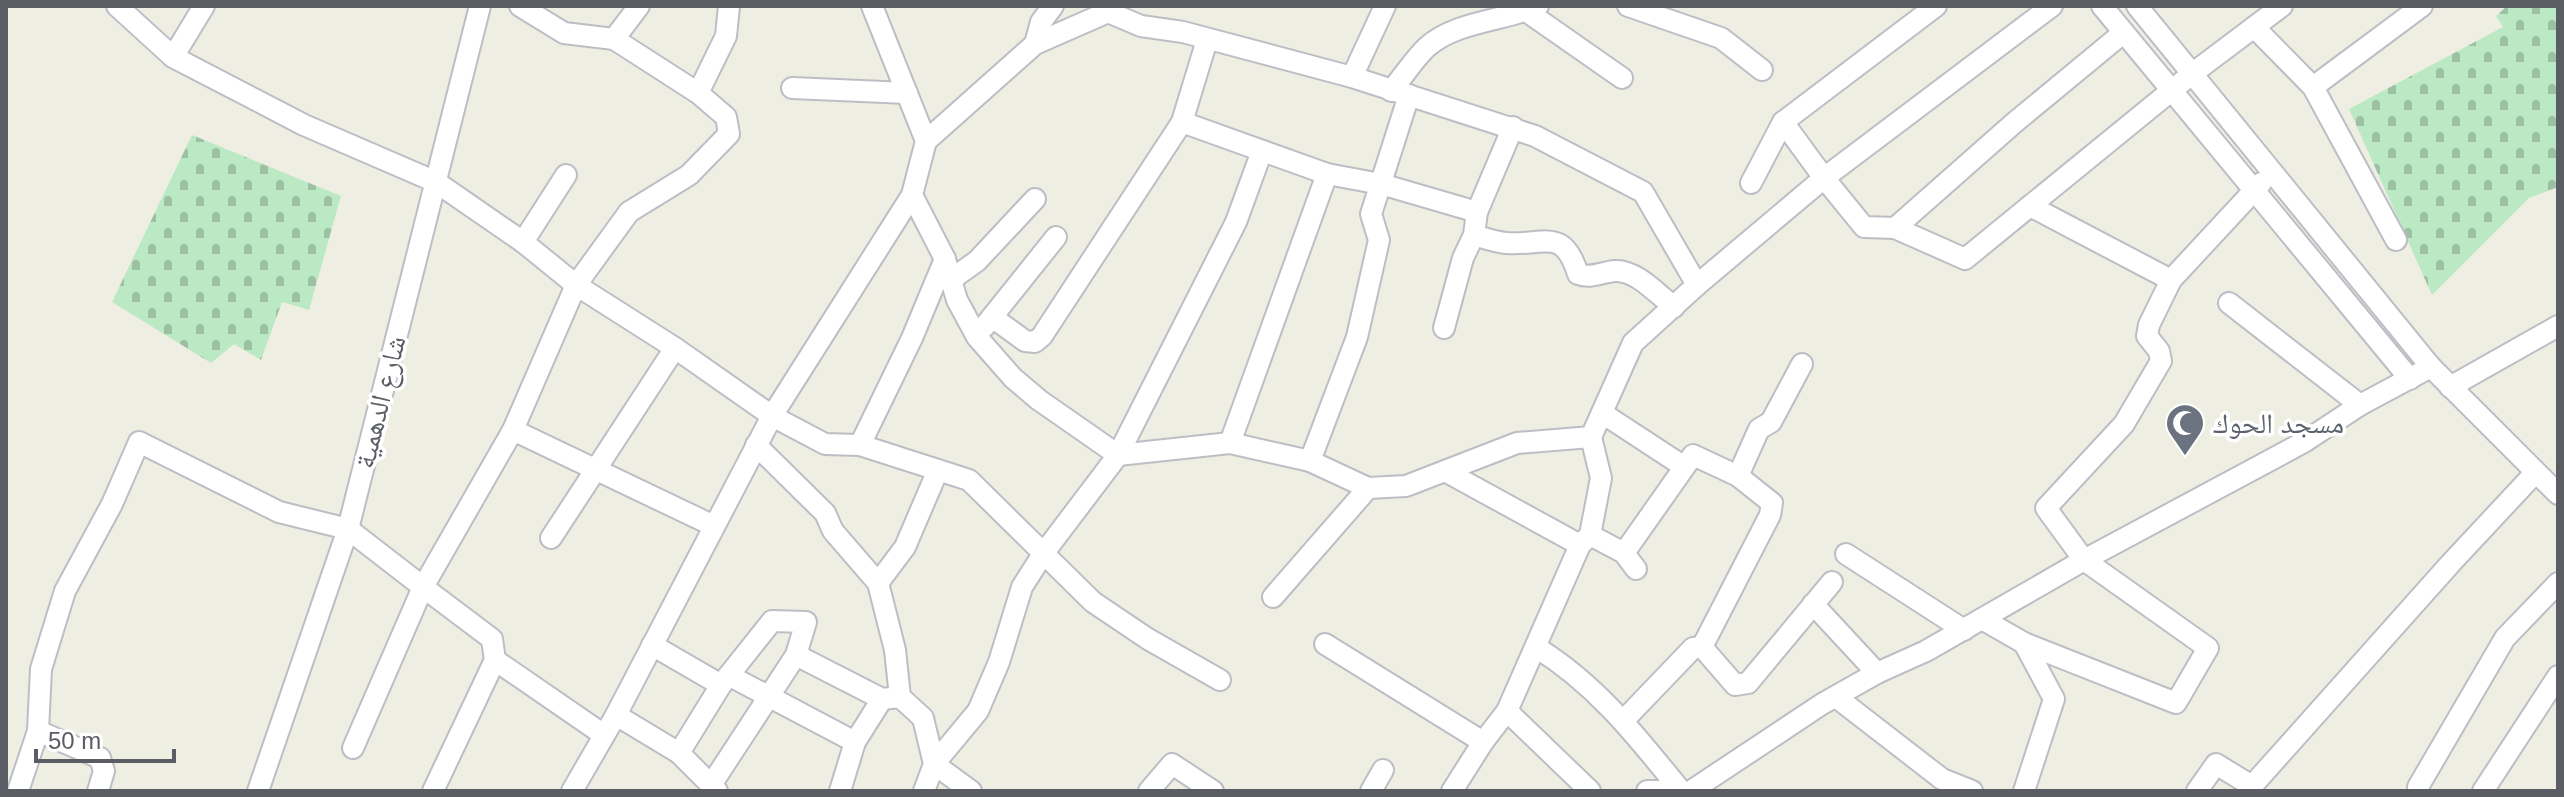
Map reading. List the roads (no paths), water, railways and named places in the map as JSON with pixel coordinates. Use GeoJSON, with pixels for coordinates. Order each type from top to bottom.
{"type":"FeatureCollection","features":[{"type":"Feature","properties":{"kind":"street"},"geometry":{"type":"LineString","coordinates":[[117,6],[173,57],[304,125],[436,182],[523,242],[576,285],[675,348],[772,416],[825,444],[860,445],[969,480],[1093,602],[1148,639],[1220,680]]}},
{"type":"Feature","properties":{"kind":"street"},"geometry":{"type":"LineString","coordinates":[[173,57],[204,6]]}},
{"type":"Feature","properties":{"kind":"street","name":"شارع الدهمية"},"geometry":{"type":"LineString","coordinates":[[258,791],[348,529],[480,6]]}},
{"type":"Feature","properties":{"kind":"street"},"geometry":{"type":"LineString","coordinates":[[353,748],[423,587],[513,430],[576,285],[629,212],[689,175],[729,134],[726,117],[698,93],[614,39],[564,33],[520,6]]}},
{"type":"Feature","properties":{"kind":"street"},"geometry":{"type":"LineString","coordinates":[[614,39],[639,6]]}},
{"type":"Feature","properties":{"kind":"street"},"geometry":{"type":"LineString","coordinates":[[698,93],[726,36],[729,6]]}},
{"type":"Feature","properties":{"kind":"street"},"geometry":{"type":"LineString","coordinates":[[872,6],[926,141]]}},
{"type":"Feature","properties":{"kind":"street"},"geometry":{"type":"LineString","coordinates":[[1035,44],[1041,22],[1053,6]]}},
{"type":"Feature","properties":{"kind":"street"},"geometry":{"type":"LineString","coordinates":[[1352,77],[1385,6]]}},
{"type":"Feature","properties":{"kind":"street"},"geometry":{"type":"LineString","coordinates":[[1628,6],[1721,38],[1762,70]]}},
{"type":"Feature","properties":{"kind":"street"},"geometry":{"type":"LineString","coordinates":[[1751,183],[1783,122],[1936,6]]}},
{"type":"Feature","properties":{"kind":"street"},"geometry":{"type":"LineString","coordinates":[[1452,791],[1507,711],[1585,540],[1601,478],[1591,437],[1633,343],[1824,178],[2052,6]]}},
{"type":"Feature","properties":{"kind":"street"},"geometry":{"type":"LineString","coordinates":[[2102,6],[2410,379]]}},
{"type":"Feature","properties":{"kind":"street"},"geometry":{"type":"LineString","coordinates":[[1783,122],[1864,227],[1895,228],[1965,259],[2170,91],[2282,6]]}},
{"type":"Feature","properties":{"kind":"street"},"geometry":{"type":"LineString","coordinates":[[2313,87],[2422,6]]}},
{"type":"Feature","properties":{"kind":"street"},"geometry":{"type":"LineString","coordinates":[[1310,461],[1357,337],[1379,240],[1371,214],[1381,184],[1400,93],[1428,46],[1468,26],[1527,8],[1622,78]]}},
{"type":"Feature","properties":{"kind":"street"},"geometry":{"type":"LineString","coordinates":[[581,786],[604,735],[772,416],[912,195],[926,141],[1035,44],[1111,9],[1141,26],[1183,32],[1352,77],[1535,136],[1643,192],[1697,285]]}},
{"type":"Feature","properties":{"kind":"street"},"geometry":{"type":"LineString","coordinates":[[2147,9],[2193,73],[2431,367],[2558,494]]}},
{"type":"Feature","properties":{"kind":"street"},"geometry":{"type":"LineString","coordinates":[[2254,27],[2313,87],[2396,240]]}},
{"type":"Feature","properties":{"kind":"street"},"geometry":{"type":"LineString","coordinates":[[1895,228],[2014,123],[2123,33]]}},
{"type":"Feature","properties":{"kind":"street"},"geometry":{"type":"LineString","coordinates":[[992,317],[1025,341],[1035,342],[1042,336],[1182,122],[1207,40]]}},
{"type":"Feature","properties":{"kind":"street"},"geometry":{"type":"LineString","coordinates":[[792,88],[907,93]]}},
{"type":"Feature","properties":{"kind":"street"},"geometry":{"type":"LineString","coordinates":[[1182,122],[1327,174],[1381,184],[1477,212]]}},
{"type":"Feature","properties":{"kind":"street"},"geometry":{"type":"LineString","coordinates":[[1444,328],[1463,258],[1474,235],[1477,212],[1513,127]]}},
{"type":"Feature","properties":{"kind":"street"},"geometry":{"type":"LineString","coordinates":[[924,791],[934,764],[978,711],[999,662],[1022,587],[1043,554],[1118,455],[1236,222],[1262,151]]}},
{"type":"Feature","properties":{"kind":"street"},"geometry":{"type":"LineString","coordinates":[[1982,619],[2024,643],[2176,703],[2208,648],[2084,560],[2046,508],[2124,424],[2161,361],[2159,351],[2147,336],[2149,325],[2171,280],[2253,190],[2274,173]]}},
{"type":"Feature","properties":{"kind":"street"},"geometry":{"type":"LineString","coordinates":[[1230,443],[1327,174]]}},
{"type":"Feature","properties":{"kind":"street"},"geometry":{"type":"LineString","coordinates":[[523,242],[566,175]]}},
{"type":"Feature","properties":{"kind":"street"},"geometry":{"type":"LineString","coordinates":[[912,195],[945,259],[949,281],[977,337],[1013,378],[1039,400],[1118,455],[1230,443],[1310,461],[1368,488],[1406,486],[1517,443],[1591,437]]}},
{"type":"Feature","properties":{"kind":"street"},"geometry":{"type":"LineString","coordinates":[[949,281],[977,261],[1035,199]]}},
{"type":"Feature","properties":{"kind":"street"},"geometry":{"type":"LineString","coordinates":[[2030,206],[2171,280]]}},
{"type":"Feature","properties":{"kind":"street"},"geometry":{"type":"LineString","coordinates":[[1474,235],[1504,243],[1561,244],[1572,255],[1578,274],[1586,277],[1617,270],[1634,275],[1674,307]]}},
{"type":"Feature","properties":{"kind":"street"},"geometry":{"type":"LineString","coordinates":[[977,337],[1056,237]]}},
{"type":"Feature","properties":{"kind":"street"},"geometry":{"type":"LineString","coordinates":[[860,445],[912,338],[945,259]]}},
{"type":"Feature","properties":{"kind":"street"},"geometry":{"type":"LineString","coordinates":[[2229,303],[2360,405]]}},
{"type":"Feature","properties":{"kind":"street"},"geometry":{"type":"LineString","coordinates":[[2450,387],[2558,326]]}},
{"type":"Feature","properties":{"kind":"street"},"geometry":{"type":"LineString","coordinates":[[551,538],[675,348]]}},
{"type":"Feature","properties":{"kind":"street"},"geometry":{"type":"LineString","coordinates":[[1738,476],[1759,429],[1771,422],[1802,364]]}},
{"type":"Feature","properties":{"kind":"street"},"geometry":{"type":"LineString","coordinates":[[1691,791],[1877,673],[1926,651],[2084,560],[2304,442],[2360,405],[2431,367]]}},
{"type":"Feature","properties":{"kind":"street"},"geometry":{"type":"LineString","coordinates":[[1602,413],[1683,466]]}},
{"type":"Feature","properties":{"kind":"street"},"geometry":{"type":"LineString","coordinates":[[513,430],[714,526]]}},
{"type":"Feature","properties":{"kind":"street"},"geometry":{"type":"LineString","coordinates":[[18,791],[38,731],[41,669],[65,591],[112,504],[139,442],[279,512],[348,529],[492,639],[495,660],[433,791]]}},
{"type":"Feature","properties":{"kind":"street"},"geometry":{"type":"LineString","coordinates":[[756,445],[825,513],[833,531],[878,583],[895,650],[891,698],[855,742],[840,791]]}},
{"type":"Feature","properties":{"kind":"street"},"geometry":{"type":"LineString","coordinates":[[1445,471],[1630,561],[1683,466],[1693,455],[1738,476],[1772,503],[1770,515],[1702,647]]}},
{"type":"Feature","properties":{"kind":"street"},"geometry":{"type":"LineString","coordinates":[[878,583],[905,547],[938,470]]}},
{"type":"Feature","properties":{"kind":"street"},"geometry":{"type":"LineString","coordinates":[[2197,791],[2216,764],[2252,786],[2535,473]]}},
{"type":"Feature","properties":{"kind":"street"},"geometry":{"type":"LineString","coordinates":[[1273,597],[1368,488]]}},
{"type":"Feature","properties":{"kind":"street"},"geometry":{"type":"LineString","coordinates":[[1846,554],[1964,630]]}},
{"type":"Feature","properties":{"kind":"street"},"geometry":{"type":"LineString","coordinates":[[1702,647],[1735,685],[1748,683],[1832,582]]}},
{"type":"Feature","properties":{"kind":"street"},"geometry":{"type":"LineString","coordinates":[[2418,787],[2505,638],[2558,583]]}},
{"type":"Feature","properties":{"kind":"street"},"geometry":{"type":"LineString","coordinates":[[1813,604],[1877,673]]}},
{"type":"Feature","properties":{"kind":"street"},"geometry":{"type":"LineString","coordinates":[[616,715],[679,753],[714,788],[796,655],[806,622],[772,621],[726,680],[679,753]]}},
{"type":"Feature","properties":{"kind":"street"},"geometry":{"type":"LineString","coordinates":[[2024,643],[2054,699],[2024,791]]}},
{"type":"Feature","properties":{"kind":"street"},"geometry":{"type":"LineString","coordinates":[[1325,644],[1483,742]]}},
{"type":"Feature","properties":{"kind":"street"},"geometry":{"type":"LineString","coordinates":[[652,645],[770,698],[855,742]]}},
{"type":"Feature","properties":{"kind":"street"},"geometry":{"type":"LineString","coordinates":[[1624,720],[1693,648],[1702,647]]}},
{"type":"Feature","properties":{"kind":"street"},"geometry":{"type":"LineString","coordinates":[[1537,648],[1562,664],[1624,720],[1681,791]]}},
{"type":"Feature","properties":{"kind":"street"},"geometry":{"type":"LineString","coordinates":[[796,655],[891,698],[923,718],[934,764],[971,791]]}},
{"type":"Feature","properties":{"kind":"street"},"geometry":{"type":"LineString","coordinates":[[495,660],[604,735]]}},
{"type":"Feature","properties":{"kind":"street"},"geometry":{"type":"LineString","coordinates":[[2483,791],[2558,676]]}},
{"type":"Feature","properties":{"kind":"street"},"geometry":{"type":"LineString","coordinates":[[1836,697],[1942,779],[1972,791]]}},
{"type":"Feature","properties":{"kind":"street"},"geometry":{"type":"LineString","coordinates":[[1507,711],[1590,791]]}},
{"type":"Feature","properties":{"kind":"street"},"geometry":{"type":"LineString","coordinates":[[38,731],[100,758],[104,771],[98,791]]}},
{"type":"Feature","properties":{"kind":"street"},"geometry":{"type":"LineString","coordinates":[[1149,791],[1172,764],[1213,791]]}},
{"type":"Feature","properties":{"kind":"street"},"geometry":{"type":"LineString","coordinates":[[1371,791],[1383,770]]}},
{"type":"Feature","properties":{"kind":"street"},"geometry":{"type":"LineString","coordinates":[[1647,791],[1662,791]]}},
{"type":"Feature","properties":{"kind":"place","name":"مسجد الحوك"},"geometry":{"type":"Point","coordinates":[2185,457]}}]}
